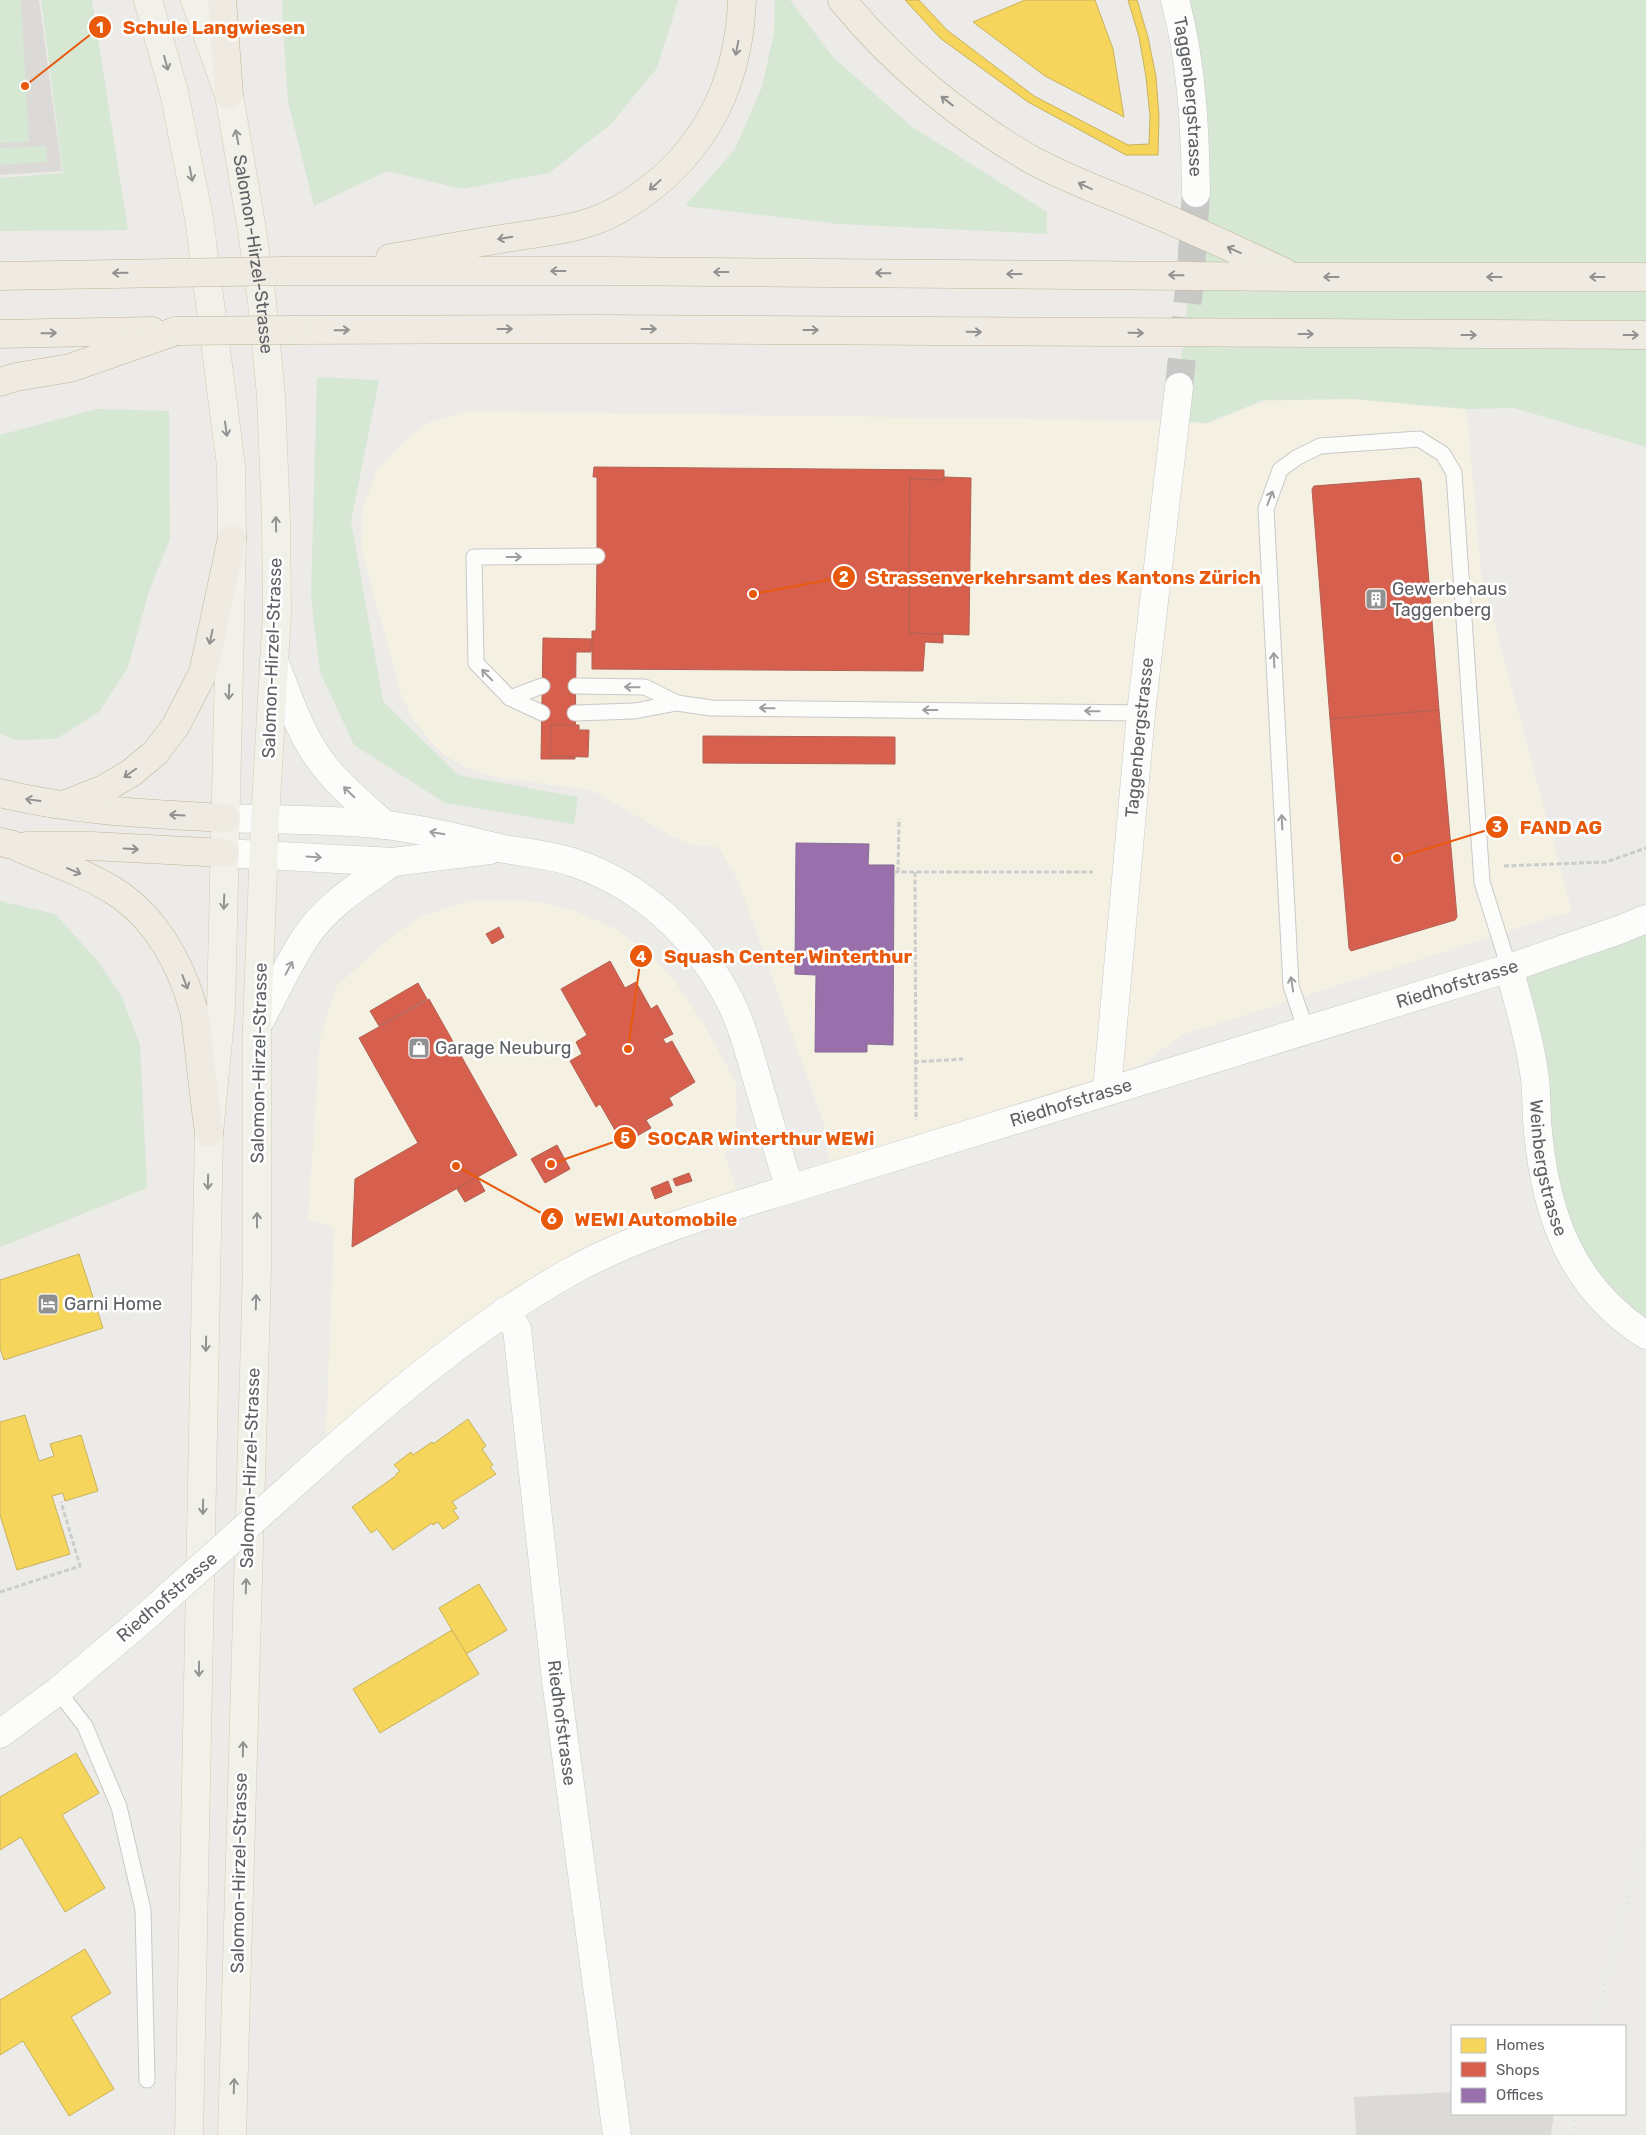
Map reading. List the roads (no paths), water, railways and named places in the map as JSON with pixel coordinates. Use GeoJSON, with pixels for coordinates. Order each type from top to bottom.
{"type":"FeatureCollection","features":[{"type":"Feature","properties":{"kind":"highway"},"geometry":{"type":"LineString","coordinates":[[222,0],[229,95]]}},
{"type":"Feature","properties":{"kind":"highway"},"geometry":{"type":"LineString","coordinates":[[315,271],[516,236],[556,231],[600,219],[616,211],[649,190],[678,164],[696,144],[711,120],[735,62],[741,30],[742,0]]}},
{"type":"Feature","properties":{"kind":"highway"},"geometry":{"type":"LineString","coordinates":[[842,0],[902,64],[966,116],[1000,140],[1069,178],[1140,207],[1295,277]]}},
{"type":"Feature","properties":{"kind":"highway"},"geometry":{"type":"LineString","coordinates":[[0,276],[315,271],[769,272],[1295,277],[1646,277]]}},
{"type":"Feature","properties":{"kind":"highway"},"geometry":{"type":"LineString","coordinates":[[0,334],[294,330],[627,329],[1646,335]]}},
{"type":"Feature","properties":{"kind":"highway"},"geometry":{"type":"LineString","coordinates":[[0,382],[25,375],[70,368],[176,331]]}},
{"type":"Feature","properties":{"kind":"highway"},"geometry":{"type":"LineString","coordinates":[[66,804],[104,788],[131,773],[155,753],[175,727],[203,673],[232,538]]}},
{"type":"Feature","properties":{"kind":"highway"},"geometry":{"type":"LineString","coordinates":[[0,793],[29,800],[132,813],[226,818]]}},
{"type":"Feature","properties":{"kind":"highway"},"geometry":{"type":"LineString","coordinates":[[6,844],[226,853]]}},
{"type":"Feature","properties":{"kind":"highway"},"geometry":{"type":"LineString","coordinates":[[6,844],[88,877],[115,891],[136,908],[159,934],[171,953],[185,982],[194,1010],[209,1133]]}},
{"type":"Feature","properties":{"kind":"main road"},"geometry":{"type":"LineString","coordinates":[[148,0],[174,92],[199,218],[231,466],[232,538],[221,1010],[209,1133],[189,2135]]}},
{"type":"Feature","properties":{"kind":"main road","name":"Salomon-Hirzel-Strasse"},"geometry":{"type":"LineString","coordinates":[[195,0],[229,95],[252,233],[262,302],[271,396],[276,528],[277,612],[265,820],[266,854],[258,1026],[257,1269],[232,2135]]}},
{"type":"Feature","properties":{"kind":"street","name":"Taggenbergstrasse"},"geometry":{"type":"LineString","coordinates":[[1175,0],[1184,33],[1192,98],[1196,193]]}},
{"type":"Feature","properties":{"kind":"street","name":"Taggenbergstrasse"},"geometry":{"type":"LineString","coordinates":[[1107,1090],[1141,713],[1178,386]]}},
{"type":"Feature","properties":{"kind":"street"},"geometry":{"type":"LineString","coordinates":[[274,661],[297,720],[309,744],[325,767],[348,792],[385,825]]}},
{"type":"Feature","properties":{"kind":"street"},"geometry":{"type":"LineString","coordinates":[[226,818],[385,825],[452,835],[502,848],[540,853],[574,863],[608,877],[636,893],[661,912],[692,944],[715,975],[743,1029],[790,1189]]}},
{"type":"Feature","properties":{"kind":"street"},"geometry":{"type":"LineString","coordinates":[[226,853],[392,862],[454,856],[502,848]]}},
{"type":"Feature","properties":{"kind":"street"},"geometry":{"type":"LineString","coordinates":[[258,1026],[303,940],[324,915],[356,887],[392,862]]}},
{"type":"Feature","properties":{"kind":"street","name":"Riedhofstrasse"},"geometry":{"type":"LineString","coordinates":[[0,1734],[58,1691],[141,1621],[387,1401],[452,1348],[506,1311],[569,1272],[626,1245],[684,1222],[1306,1030],[1505,956],[1619,930],[1646,919]]}},
{"type":"Feature","properties":{"kind":"street","name":"Weinbergstrasse"},"geometry":{"type":"LineString","coordinates":[[1505,956],[1530,1044],[1535,1082],[1538,1133],[1544,1169],[1551,1202],[1565,1246],[1592,1290],[1631,1326],[1646,1335]]}},
{"type":"Feature","properties":{"kind":"street","name":"Riedhofstrasse"},"geometry":{"type":"LineString","coordinates":[[506,1311],[517,1330],[556,1680],[617,2135]]}},
{"type":"Feature","properties":{"kind":"lane"},"geometry":{"type":"LineString","coordinates":[[1306,1030],[1291,986],[1266,509],[1280,470],[1296,458],[1320,446],[1419,439],[1443,454],[1454,474],[1482,882],[1505,956]]}},
{"type":"Feature","properties":{"kind":"lane"},"geometry":{"type":"LineString","coordinates":[[542,713],[510,698],[476,663],[474,557],[597,556]]}},
{"type":"Feature","properties":{"kind":"lane"},"geometry":{"type":"LineString","coordinates":[[510,698],[542,686]]}},
{"type":"Feature","properties":{"kind":"lane"},"geometry":{"type":"LineString","coordinates":[[576,686],[644,687],[677,703],[710,708],[1141,713]]}},
{"type":"Feature","properties":{"kind":"lane"},"geometry":{"type":"LineString","coordinates":[[576,713],[634,712],[677,703]]}},
{"type":"Feature","properties":{"kind":"lane"},"geometry":{"type":"LineString","coordinates":[[58,1691],[85,1726],[119,1807],[143,1910],[147,2080]]}},
{"type":"Feature","properties":{"kind":"tunnel"},"geometry":{"type":"LineString","coordinates":[[1179,387],[1191,269],[1196,193]]}},
{"type":"Feature","properties":{"kind":"railway"},"geometry":{"type":"LineString","coordinates":[[1595,2025],[1646,1831]]}},
{"type":"Feature","properties":{"kind":"railway"},"geometry":{"type":"LineString","coordinates":[[1572,2135],[1576,2115]]}},
{"type":"Feature","properties":{"kind":"place","name":"Schule Langwiesen"},"geometry":{"type":"Point","coordinates":[25,86]}},
{"type":"Feature","properties":{"kind":"place","name":"Strassenverkehrsamt des Kantons Zürich"},"geometry":{"type":"Point","coordinates":[753,594]}},
{"type":"Feature","properties":{"kind":"place","name":"Gewerbehaus Taggenberg"},"geometry":{"type":"Point","coordinates":[1376,599]}},
{"type":"Feature","properties":{"kind":"place","name":"FAND AG"},"geometry":{"type":"Point","coordinates":[1397,858]}},
{"type":"Feature","properties":{"kind":"place","name":"Garage Neuburg"},"geometry":{"type":"Point","coordinates":[419,1048]}},
{"type":"Feature","properties":{"kind":"place","name":"Squash Center Winterthur"},"geometry":{"type":"Point","coordinates":[628,1049]}},
{"type":"Feature","properties":{"kind":"place","name":"SOCAR Winterthur WEWi"},"geometry":{"type":"Point","coordinates":[551,1164]}},
{"type":"Feature","properties":{"kind":"place","name":"WEWI Automobile"},"geometry":{"type":"Point","coordinates":[456,1166]}},
{"type":"Feature","properties":{"kind":"place","name":"Garni Home"},"geometry":{"type":"Point","coordinates":[48,1304]}}]}
